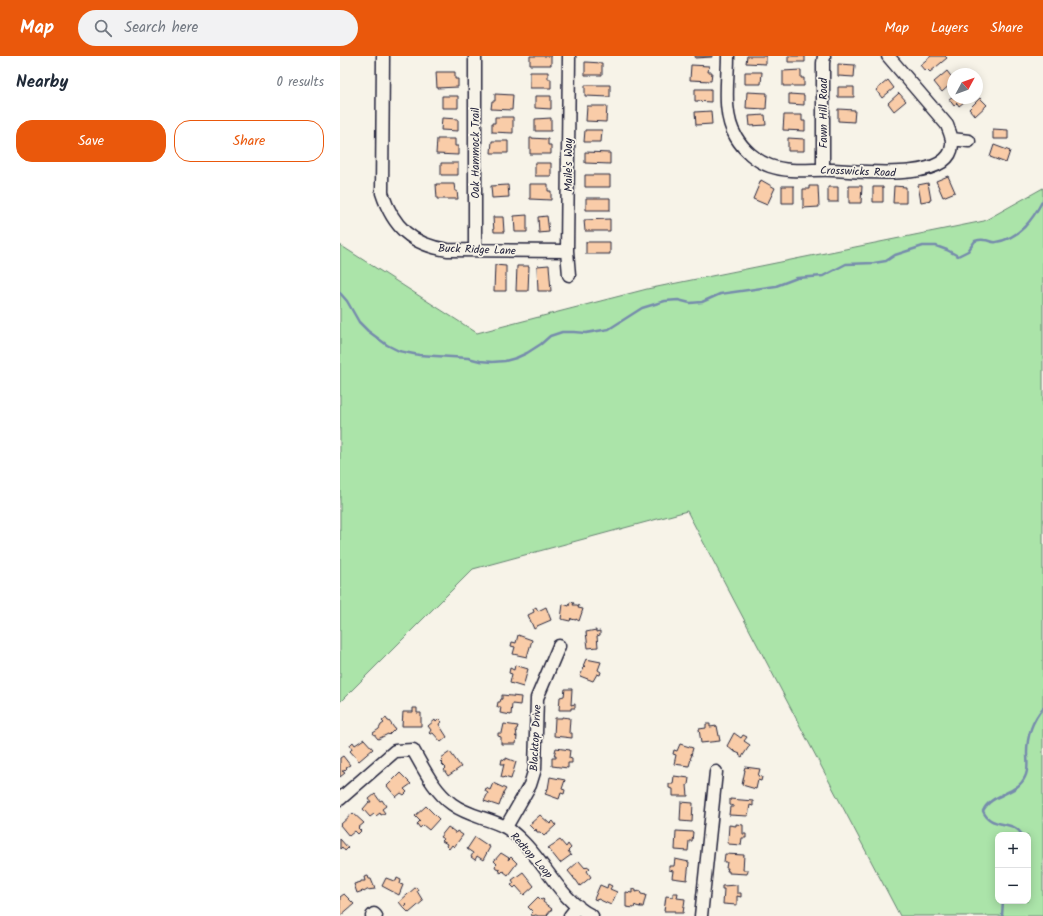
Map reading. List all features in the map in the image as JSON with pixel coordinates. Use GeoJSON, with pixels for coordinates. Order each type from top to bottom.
{"type":"FeatureCollection","features":[{"type":"Feature","properties":{"kind":"street","name":"Buck Ridge Lane"},"geometry":{"type":"LineString","coordinates":[[383,56],[382,193],[387,208],[395,221],[404,231],[415,240],[434,248],[448,250],[567,250]]}},
{"type":"Feature","properties":{"kind":"street","name":"Oak Hammock Trail"},"geometry":{"type":"LineString","coordinates":[[475,56],[475,250]]}},
{"type":"Feature","properties":{"kind":"street","name":"Maile's Way"},"geometry":{"type":"LineString","coordinates":[[569,56],[567,250],[569,275]]}},
{"type":"Feature","properties":{"kind":"street","name":"Crosswicks Road"},"geometry":{"type":"LineString","coordinates":[[728,56],[728,101],[731,129],[744,148],[755,158],[768,166],[783,170],[823,169],[897,173],[919,170],[929,168],[946,157],[951,150],[953,144],[952,139]]}},
{"type":"Feature","properties":{"kind":"street","name":"Fawn Hill Road"},"geometry":{"type":"LineString","coordinates":[[823,169],[824,56]]}},
{"type":"Feature","properties":{"kind":"street"},"geometry":{"type":"LineString","coordinates":[[888,56],[947,125],[952,139],[969,141]]}},
{"type":"Feature","properties":{"kind":"street","name":"Blacktop Drive"},"geometry":{"type":"LineString","coordinates":[[506,827],[530,785],[535,769],[537,698],[559,646]]}},
{"type":"Feature","properties":{"kind":"street","name":"Redtop Loop"},"geometry":{"type":"LineString","coordinates":[[340,799],[396,751],[413,750],[432,783],[452,804],[474,816],[506,827],[523,842],[564,893],[584,912],[592,916]]}},
{"type":"Feature","properties":{"kind":"street"},"geometry":{"type":"LineString","coordinates":[[702,916],[716,772]]}},
{"type":"Feature","properties":{"kind":"street"},"geometry":{"type":"LineString","coordinates":[[570,916],[578,906]]}},
{"type":"Feature","properties":{"kind":"street"},"geometry":{"type":"LineString","coordinates":[[372,916],[374,914],[376,916]]}},
{"type":"Feature","properties":{"kind":"green space"},"geometry":{"type":"Polygon","coordinates":[[[1043,188],[1043,916],[900,916],[687,511],[473,569],[340,702],[340,245],[477,333],[647,289],[984,221],[1043,188]]]}},
{"type":"Feature","properties":{"kind":"building"},"geometry":{"type":"Polygon","coordinates":[[[530,56],[551,56],[551,65],[530,65],[530,56]]]}},
{"type":"Feature","properties":{"kind":"building"},"geometry":{"type":"Polygon","coordinates":[[[695,56],[712,56],[712,57],[695,58],[695,56]]]}},
{"type":"Feature","properties":{"kind":"building"},"geometry":{"type":"Polygon","coordinates":[[[747,56],[766,56],[766,64],[746,63],[747,56]]]}},
{"type":"Feature","properties":{"kind":"building"},"geometry":{"type":"Polygon","coordinates":[[[788,56],[805,56],[805,62],[788,62],[788,56]]]}},
{"type":"Feature","properties":{"kind":"building"},"geometry":{"type":"Polygon","coordinates":[[[931,56],[945,56],[947,58],[930,72],[927,69],[925,71],[920,65],[931,56]]]}},
{"type":"Feature","properties":{"kind":"building"},"geometry":{"type":"Polygon","coordinates":[[[585,62],[602,63],[602,75],[585,75],[585,62]]]}},
{"type":"Feature","properties":{"kind":"building"},"geometry":{"type":"Polygon","coordinates":[[[838,64],[855,65],[854,77],[838,76],[838,64]]]}},
{"type":"Feature","properties":{"kind":"building"},"geometry":{"type":"Polygon","coordinates":[[[691,65],[709,66],[708,72],[712,72],[711,81],[690,80],[691,65]]]}},
{"type":"Feature","properties":{"kind":"building"},"geometry":{"type":"Polygon","coordinates":[[[801,70],[801,78],[804,78],[804,86],[783,86],[783,71],[801,70]]]}},
{"type":"Feature","properties":{"kind":"building"},"geometry":{"type":"Polygon","coordinates":[[[947,71],[947,87],[942,92],[934,82],[947,71]]]}},
{"type":"Feature","properties":{"kind":"building"},"geometry":{"type":"Polygon","coordinates":[[[436,72],[455,72],[455,79],[458,79],[458,87],[437,88],[436,72]]]}},
{"type":"Feature","properties":{"kind":"building"},"geometry":{"type":"Polygon","coordinates":[[[530,72],[548,72],[548,79],[551,79],[551,88],[530,88],[530,72]]]}},
{"type":"Feature","properties":{"kind":"building"},"geometry":{"type":"Polygon","coordinates":[[[745,72],[762,72],[761,84],[745,84],[745,72]]]}},
{"type":"Feature","properties":{"kind":"building"},"geometry":{"type":"Polygon","coordinates":[[[888,80],[894,88],[882,98],[876,90],[888,80]]]}},
{"type":"Feature","properties":{"kind":"building"},"geometry":{"type":"Polygon","coordinates":[[[585,85],[610,85],[610,97],[585,96],[585,85]]]}},
{"type":"Feature","properties":{"kind":"building"},"geometry":{"type":"Polygon","coordinates":[[[838,87],[854,87],[854,97],[838,97],[838,87]]]}},
{"type":"Feature","properties":{"kind":"building"},"geometry":{"type":"Polygon","coordinates":[[[695,89],[711,89],[711,102],[695,101],[695,89]]]}},
{"type":"Feature","properties":{"kind":"building"},"geometry":{"type":"Polygon","coordinates":[[[747,92],[767,93],[766,109],[746,108],[747,92]]]}},
{"type":"Feature","properties":{"kind":"building"},"geometry":{"type":"Polygon","coordinates":[[[899,93],[906,101],[894,111],[888,103],[899,93]]]}},
{"type":"Feature","properties":{"kind":"building"},"geometry":{"type":"Polygon","coordinates":[[[495,94],[513,95],[512,110],[491,109],[492,101],[495,101],[495,94]]]}},
{"type":"Feature","properties":{"kind":"building"},"geometry":{"type":"Polygon","coordinates":[[[789,94],[804,95],[804,105],[789,104],[789,94]]]}},
{"type":"Feature","properties":{"kind":"building"},"geometry":{"type":"Polygon","coordinates":[[[442,96],[458,96],[458,108],[442,108],[442,96]]]}},
{"type":"Feature","properties":{"kind":"building"},"geometry":{"type":"Polygon","coordinates":[[[535,96],[551,96],[551,109],[535,108],[535,96]]]}},
{"type":"Feature","properties":{"kind":"building"},"geometry":{"type":"Polygon","coordinates":[[[983,101],[987,105],[975,116],[969,109],[974,104],[983,104],[983,101]]]}},
{"type":"Feature","properties":{"kind":"building"},"geometry":{"type":"Polygon","coordinates":[[[587,106],[607,106],[606,122],[586,121],[587,106]]]}},
{"type":"Feature","properties":{"kind":"building"},"geometry":{"type":"Polygon","coordinates":[[[838,109],[855,110],[854,122],[838,121],[838,109]]]}},
{"type":"Feature","properties":{"kind":"building"},"geometry":{"type":"Polygon","coordinates":[[[711,111],[712,124],[696,125],[695,112],[711,111]]]}},
{"type":"Feature","properties":{"kind":"building"},"geometry":{"type":"Polygon","coordinates":[[[765,115],[766,125],[750,126],[749,116],[765,115]]]}},
{"type":"Feature","properties":{"kind":"building"},"geometry":{"type":"Polygon","coordinates":[[[784,115],[802,115],[802,121],[805,121],[805,131],[783,130],[784,115]]]}},
{"type":"Feature","properties":{"kind":"building"},"geometry":{"type":"Polygon","coordinates":[[[495,117],[513,117],[513,133],[492,132],[492,123],[495,123],[495,117]]]}},
{"type":"Feature","properties":{"kind":"building"},"geometry":{"type":"Polygon","coordinates":[[[442,118],[458,119],[458,131],[441,130],[442,118]]]}},
{"type":"Feature","properties":{"kind":"building"},"geometry":{"type":"Polygon","coordinates":[[[551,118],[551,131],[535,131],[535,119],[551,118]]]}},
{"type":"Feature","properties":{"kind":"building"},"geometry":{"type":"Polygon","coordinates":[[[993,129],[1008,130],[1008,139],[993,139],[993,129]]]}},
{"type":"Feature","properties":{"kind":"building"},"geometry":{"type":"Polygon","coordinates":[[[585,130],[602,130],[601,142],[584,142],[585,130]]]}},
{"type":"Feature","properties":{"kind":"building"},"geometry":{"type":"Polygon","coordinates":[[[530,138],[548,139],[548,145],[551,145],[551,154],[530,154],[530,138]]]}},
{"type":"Feature","properties":{"kind":"building"},"geometry":{"type":"Polygon","coordinates":[[[788,138],[804,139],[804,151],[788,151],[788,138]]]}},
{"type":"Feature","properties":{"kind":"building"},"geometry":{"type":"Polygon","coordinates":[[[437,139],[455,139],[455,146],[458,146],[458,155],[436,154],[437,139]]]}},
{"type":"Feature","properties":{"kind":"building"},"geometry":{"type":"Polygon","coordinates":[[[492,141],[508,141],[508,153],[491,153],[492,141]]]}},
{"type":"Feature","properties":{"kind":"building"},"geometry":{"type":"Polygon","coordinates":[[[994,145],[1010,151],[1006,163],[990,157],[994,145]]]}},
{"type":"Feature","properties":{"kind":"building"},"geometry":{"type":"Polygon","coordinates":[[[585,152],[610,153],[610,164],[585,163],[585,152]]]}},
{"type":"Feature","properties":{"kind":"building"},"geometry":{"type":"Polygon","coordinates":[[[441,163],[458,163],[458,175],[441,175],[441,163]]]}},
{"type":"Feature","properties":{"kind":"building"},"geometry":{"type":"Polygon","coordinates":[[[535,163],[551,163],[551,176],[535,176],[535,163]]]}},
{"type":"Feature","properties":{"kind":"building"},"geometry":{"type":"Polygon","coordinates":[[[585,175],[610,175],[610,187],[585,187],[585,175]]]}},
{"type":"Feature","properties":{"kind":"building"},"geometry":{"type":"Polygon","coordinates":[[[948,176],[955,192],[943,197],[936,181],[948,176]]]}},
{"type":"Feature","properties":{"kind":"building"},"geometry":{"type":"Polygon","coordinates":[[[761,180],[775,188],[767,205],[753,199],[761,180]]]}},
{"type":"Feature","properties":{"kind":"building"},"geometry":{"type":"Polygon","coordinates":[[[928,183],[931,200],[921,202],[918,185],[928,183]]]}},
{"type":"Feature","properties":{"kind":"building"},"geometry":{"type":"Polygon","coordinates":[[[436,184],[454,184],[458,199],[437,199],[436,184]]]}},
{"type":"Feature","properties":{"kind":"building"},"geometry":{"type":"Polygon","coordinates":[[[530,184],[548,184],[548,191],[551,191],[551,200],[530,199],[530,184]]]}},
{"type":"Feature","properties":{"kind":"building"},"geometry":{"type":"Polygon","coordinates":[[[508,185],[509,197],[492,198],[491,186],[508,185]]]}},
{"type":"Feature","properties":{"kind":"building"},"geometry":{"type":"Polygon","coordinates":[[[782,186],[794,186],[794,203],[782,203],[782,186]]]}},
{"type":"Feature","properties":{"kind":"building"},"geometry":{"type":"Polygon","coordinates":[[[809,186],[818,186],[819,207],[803,208],[803,189],[809,189],[809,186]]]}},
{"type":"Feature","properties":{"kind":"building"},"geometry":{"type":"Polygon","coordinates":[[[849,186],[862,186],[861,203],[849,203],[849,186]]]}},
{"type":"Feature","properties":{"kind":"building"},"geometry":{"type":"Polygon","coordinates":[[[894,186],[906,187],[906,203],[893,203],[894,186]]]}},
{"type":"Feature","properties":{"kind":"building"},"geometry":{"type":"Polygon","coordinates":[[[828,187],[838,187],[838,202],[828,202],[828,187]]]}},
{"type":"Feature","properties":{"kind":"building"},"geometry":{"type":"Polygon","coordinates":[[[873,187],[883,187],[883,202],[873,202],[873,187]]]}},
{"type":"Feature","properties":{"kind":"building"},"geometry":{"type":"Polygon","coordinates":[[[586,198],[610,198],[610,210],[586,210],[586,198]]]}},
{"type":"Feature","properties":{"kind":"building"},"geometry":{"type":"Polygon","coordinates":[[[527,215],[527,232],[515,232],[514,216],[527,215]]]}},
{"type":"Feature","properties":{"kind":"building"},"geometry":{"type":"Polygon","coordinates":[[[547,216],[549,232],[539,233],[538,217],[547,216]]]}},
{"type":"Feature","properties":{"kind":"building"},"geometry":{"type":"Polygon","coordinates":[[[493,217],[503,217],[504,232],[494,232],[493,217]]]}},
{"type":"Feature","properties":{"kind":"building"},"geometry":{"type":"Polygon","coordinates":[[[610,219],[610,231],[585,231],[584,220],[610,219]]]}},
{"type":"Feature","properties":{"kind":"building"},"geometry":{"type":"Polygon","coordinates":[[[586,242],[610,242],[610,254],[586,254],[586,242]]]}},
{"type":"Feature","properties":{"kind":"building"},"geometry":{"type":"Polygon","coordinates":[[[495,265],[506,266],[506,291],[494,291],[495,265]]]}},
{"type":"Feature","properties":{"kind":"building"},"geometry":{"type":"Polygon","coordinates":[[[549,265],[551,291],[538,291],[537,266],[549,265]]]}},
{"type":"Feature","properties":{"kind":"building"},"geometry":{"type":"Polygon","coordinates":[[[517,266],[529,266],[528,291],[516,291],[517,266]]]}},
{"type":"Feature","properties":{"kind":"building"},"geometry":{"type":"Polygon","coordinates":[[[570,602],[574,603],[573,605],[579,606],[578,608],[583,609],[579,621],[571,618],[570,621],[561,619],[563,604],[569,606],[570,602]]]}},
{"type":"Feature","properties":{"kind":"building"},"geometry":{"type":"Polygon","coordinates":[[[536,607],[538,611],[546,607],[551,620],[537,626],[534,629],[528,615],[534,612],[533,609],[536,607]]]}},
{"type":"Feature","properties":{"kind":"building"},"geometry":{"type":"Polygon","coordinates":[[[596,630],[596,632],[600,631],[600,635],[597,636],[598,647],[588,648],[586,632],[596,630]]]}},
{"type":"Feature","properties":{"kind":"building"},"geometry":{"type":"Polygon","coordinates":[[[518,635],[532,640],[527,657],[513,654],[515,647],[511,646],[512,642],[516,643],[518,635]]]}},
{"type":"Feature","properties":{"kind":"building"},"geometry":{"type":"Polygon","coordinates":[[[586,659],[601,662],[598,670],[601,672],[600,675],[597,674],[593,681],[580,676],[583,670],[582,669],[585,666],[583,666],[586,659]]]}},
{"type":"Feature","properties":{"kind":"building"},"geometry":{"type":"Polygon","coordinates":[[[515,665],[528,669],[523,687],[510,683],[512,674],[509,673],[510,668],[514,670],[515,665]]]}},
{"type":"Feature","properties":{"kind":"building"},"geometry":{"type":"Polygon","coordinates":[[[565,689],[572,689],[571,705],[575,704],[575,708],[571,708],[571,710],[559,710],[560,697],[564,696],[565,689]]]}},
{"type":"Feature","properties":{"kind":"building"},"geometry":{"type":"Polygon","coordinates":[[[502,695],[521,697],[520,705],[512,704],[511,715],[500,713],[501,707],[497,707],[498,702],[502,699],[502,695]]]}},
{"type":"Feature","properties":{"kind":"building"},"geometry":{"type":"Polygon","coordinates":[[[413,708],[417,708],[417,713],[421,713],[421,726],[402,726],[403,712],[413,712],[413,708]]]}},
{"type":"Feature","properties":{"kind":"building"},"geometry":{"type":"Polygon","coordinates":[[[386,718],[395,729],[389,735],[388,734],[378,739],[373,733],[379,729],[384,723],[382,721],[386,718]]]}},
{"type":"Feature","properties":{"kind":"building"},"geometry":{"type":"Polygon","coordinates":[[[555,718],[570,718],[569,733],[572,733],[572,738],[554,736],[555,718]]]}},
{"type":"Feature","properties":{"kind":"building"},"geometry":{"type":"Polygon","coordinates":[[[439,719],[442,722],[439,724],[447,737],[441,742],[433,733],[429,733],[431,730],[428,726],[435,720],[436,722],[439,719]]]}},
{"type":"Feature","properties":{"kind":"building"},"geometry":{"type":"Polygon","coordinates":[[[504,724],[518,726],[516,729],[516,744],[501,744],[501,737],[498,736],[498,733],[502,733],[504,724]]]}},
{"type":"Feature","properties":{"kind":"building"},"geometry":{"type":"Polygon","coordinates":[[[706,724],[710,724],[710,727],[717,726],[720,741],[701,743],[699,729],[706,728],[706,724]]]}},
{"type":"Feature","properties":{"kind":"building"},"geometry":{"type":"Polygon","coordinates":[[[734,733],[741,738],[743,735],[747,737],[744,741],[750,745],[742,757],[739,755],[740,754],[727,746],[734,733]]]}},
{"type":"Feature","properties":{"kind":"building"},"geometry":{"type":"Polygon","coordinates":[[[364,739],[373,749],[359,761],[350,751],[352,749],[350,745],[353,742],[355,745],[364,739]]]}},
{"type":"Feature","properties":{"kind":"building"},"geometry":{"type":"Polygon","coordinates":[[[680,744],[693,748],[689,766],[674,764],[676,755],[673,754],[674,750],[677,751],[680,744]]]}},
{"type":"Feature","properties":{"kind":"building"},"geometry":{"type":"Polygon","coordinates":[[[556,748],[570,750],[569,758],[572,759],[572,763],[568,763],[568,768],[552,766],[552,758],[556,758],[556,756],[554,756],[556,748]]]}},
{"type":"Feature","properties":{"kind":"building"},"geometry":{"type":"Polygon","coordinates":[[[450,752],[461,767],[448,776],[444,770],[446,768],[442,764],[443,763],[441,761],[443,760],[441,758],[450,752]]]}},
{"type":"Feature","properties":{"kind":"building"},"geometry":{"type":"Polygon","coordinates":[[[343,756],[350,765],[342,771],[345,773],[340,777],[340,758],[343,756]]]}},
{"type":"Feature","properties":{"kind":"building"},"geometry":{"type":"Polygon","coordinates":[[[506,758],[516,762],[511,779],[501,777],[504,764],[501,764],[502,759],[506,760],[506,758]]]}},
{"type":"Feature","properties":{"kind":"building"},"geometry":{"type":"Polygon","coordinates":[[[745,767],[760,769],[758,776],[762,777],[761,781],[758,780],[756,789],[742,785],[745,767]]]}},
{"type":"Feature","properties":{"kind":"building"},"geometry":{"type":"Polygon","coordinates":[[[400,773],[411,784],[404,789],[407,792],[404,795],[401,793],[396,797],[387,786],[400,773]]]}},
{"type":"Feature","properties":{"kind":"building"},"geometry":{"type":"Polygon","coordinates":[[[674,776],[689,778],[687,785],[688,796],[673,796],[673,789],[669,788],[669,784],[673,784],[674,776]]]}},
{"type":"Feature","properties":{"kind":"building"},"geometry":{"type":"Polygon","coordinates":[[[550,777],[565,780],[562,789],[565,790],[564,794],[561,793],[559,799],[545,794],[547,791],[545,790],[548,789],[550,777]]]}},
{"type":"Feature","properties":{"kind":"building"},"geometry":{"type":"Polygon","coordinates":[[[493,783],[506,789],[499,806],[484,801],[488,793],[485,791],[486,788],[490,790],[493,783]]]}},
{"type":"Feature","properties":{"kind":"building"},"geometry":{"type":"Polygon","coordinates":[[[375,794],[386,806],[382,809],[385,813],[381,815],[380,813],[376,816],[374,814],[370,817],[363,809],[369,802],[371,802],[369,799],[375,794]]]}},
{"type":"Feature","properties":{"kind":"building"},"geometry":{"type":"Polygon","coordinates":[[[730,799],[753,801],[753,806],[750,805],[748,816],[729,815],[730,807],[734,807],[730,805],[730,799]]]}},
{"type":"Feature","properties":{"kind":"building"},"geometry":{"type":"Polygon","coordinates":[[[681,802],[693,803],[692,822],[680,821],[681,802]]]}},
{"type":"Feature","properties":{"kind":"building"},"geometry":{"type":"Polygon","coordinates":[[[426,806],[439,819],[429,830],[423,825],[420,828],[417,824],[420,821],[415,816],[426,806]]]}},
{"type":"Feature","properties":{"kind":"building"},"geometry":{"type":"Polygon","coordinates":[[[353,813],[364,823],[358,828],[361,831],[358,834],[355,831],[349,836],[340,825],[353,813]]]}},
{"type":"Feature","properties":{"kind":"building"},"geometry":{"type":"Polygon","coordinates":[[[540,815],[550,824],[553,821],[556,825],[544,836],[540,832],[537,832],[536,829],[535,831],[529,825],[540,815]]]}},
{"type":"Feature","properties":{"kind":"building"},"geometry":{"type":"Polygon","coordinates":[[[736,824],[743,825],[743,834],[746,834],[746,838],[742,838],[741,845],[727,843],[729,825],[736,826],[736,824]]]}},
{"type":"Feature","properties":{"kind":"building"},"geometry":{"type":"Polygon","coordinates":[[[448,827],[455,832],[455,834],[457,831],[463,835],[454,847],[452,845],[449,849],[446,846],[447,844],[442,841],[444,839],[440,837],[448,827]]]}},
{"type":"Feature","properties":{"kind":"building"},"geometry":{"type":"Polygon","coordinates":[[[676,831],[693,832],[692,841],[689,841],[688,851],[675,850],[676,831]]]}},
{"type":"Feature","properties":{"kind":"building"},"geometry":{"type":"Polygon","coordinates":[[[475,837],[490,847],[483,860],[477,856],[475,860],[471,857],[473,853],[467,849],[475,837]]]}},
{"type":"Feature","properties":{"kind":"building"},"geometry":{"type":"Polygon","coordinates":[[[340,839],[348,848],[345,851],[342,847],[340,849],[340,839]]]}},
{"type":"Feature","properties":{"kind":"building"},"geometry":{"type":"Polygon","coordinates":[[[560,840],[566,847],[568,844],[571,848],[568,851],[572,856],[571,855],[560,863],[548,848],[560,840]]]}},
{"type":"Feature","properties":{"kind":"building"},"geometry":{"type":"Polygon","coordinates":[[[501,853],[509,858],[508,860],[511,857],[517,863],[508,875],[503,871],[501,873],[498,871],[500,869],[496,868],[495,866],[497,864],[494,861],[501,853]]]}},
{"type":"Feature","properties":{"kind":"building"},"geometry":{"type":"Polygon","coordinates":[[[725,854],[744,855],[743,870],[748,870],[747,874],[729,873],[729,871],[727,871],[728,868],[726,868],[727,862],[724,862],[725,854]]]}},
{"type":"Feature","properties":{"kind":"building"},"geometry":{"type":"Polygon","coordinates":[[[675,859],[689,862],[687,880],[672,878],[673,871],[669,870],[669,866],[674,866],[675,859]]]}},
{"type":"Feature","properties":{"kind":"building"},"geometry":{"type":"Polygon","coordinates":[[[579,861],[585,868],[587,866],[590,868],[587,871],[591,877],[580,886],[568,871],[579,861]]]}},
{"type":"Feature","properties":{"kind":"building"},"geometry":{"type":"Polygon","coordinates":[[[523,872],[534,886],[524,895],[516,886],[514,888],[511,885],[514,883],[512,880],[523,872]]]}},
{"type":"Feature","properties":{"kind":"building"},"geometry":{"type":"Polygon","coordinates":[[[368,876],[369,879],[371,879],[375,889],[357,893],[354,884],[365,881],[364,877],[368,876]]]}},
{"type":"Feature","properties":{"kind":"building"},"geometry":{"type":"Polygon","coordinates":[[[386,878],[394,881],[396,881],[397,878],[401,880],[400,884],[403,885],[399,895],[382,886],[386,878]]]}},
{"type":"Feature","properties":{"kind":"building"},"geometry":{"type":"Polygon","coordinates":[[[608,884],[612,886],[610,889],[617,892],[611,905],[598,899],[594,899],[600,885],[607,888],[608,884]]]}},
{"type":"Feature","properties":{"kind":"building"},"geometry":{"type":"Polygon","coordinates":[[[737,885],[737,893],[741,893],[741,897],[737,896],[737,905],[723,904],[724,889],[722,889],[722,886],[737,885]]]}},
{"type":"Feature","properties":{"kind":"building"},"geometry":{"type":"Polygon","coordinates":[[[416,887],[423,901],[409,913],[404,908],[407,905],[406,904],[403,907],[399,902],[416,887]]]}},
{"type":"Feature","properties":{"kind":"building"},"geometry":{"type":"Polygon","coordinates":[[[632,889],[636,890],[636,892],[640,891],[641,894],[646,895],[643,907],[635,905],[634,908],[626,907],[626,892],[632,893],[632,889]]]}},
{"type":"Feature","properties":{"kind":"building"},"geometry":{"type":"Polygon","coordinates":[[[673,893],[678,893],[677,898],[685,899],[683,913],[664,911],[666,896],[673,897],[673,893]]]}},
{"type":"Feature","properties":{"kind":"building"},"geometry":{"type":"Polygon","coordinates":[[[344,894],[354,904],[340,916],[340,897],[344,894]]]}},
{"type":"Feature","properties":{"kind":"building"},"geometry":{"type":"Polygon","coordinates":[[[538,897],[541,900],[543,899],[543,902],[552,909],[547,915],[548,916],[532,916],[531,914],[533,912],[528,907],[538,897]]]}},
{"type":"Feature","properties":{"kind":"waterway"},"geometry":{"type":"LineString","coordinates":[[340,293],[347,301],[359,322],[368,331],[387,345],[399,351],[419,355],[468,358],[480,361],[505,361],[527,353],[550,336],[562,332],[586,333],[609,329],[642,308],[665,301],[678,300],[690,303],[702,302],[720,294],[776,286],[797,278],[823,276],[846,264],[886,261],[895,255],[923,246],[936,246],[958,256],[968,251],[975,241],[982,240],[995,242],[1012,237],[1030,221],[1043,200]]}},
{"type":"Feature","properties":{"kind":"waterway"},"geometry":{"type":"LineString","coordinates":[[1020,832],[1013,827],[991,820],[983,811],[987,805],[1016,787],[1025,777],[1029,735],[1033,723],[1043,708]]}},
{"type":"Feature","properties":{"kind":"waterway"},"geometry":{"type":"LineString","coordinates":[[1002,916],[1003,904]]}}]}
